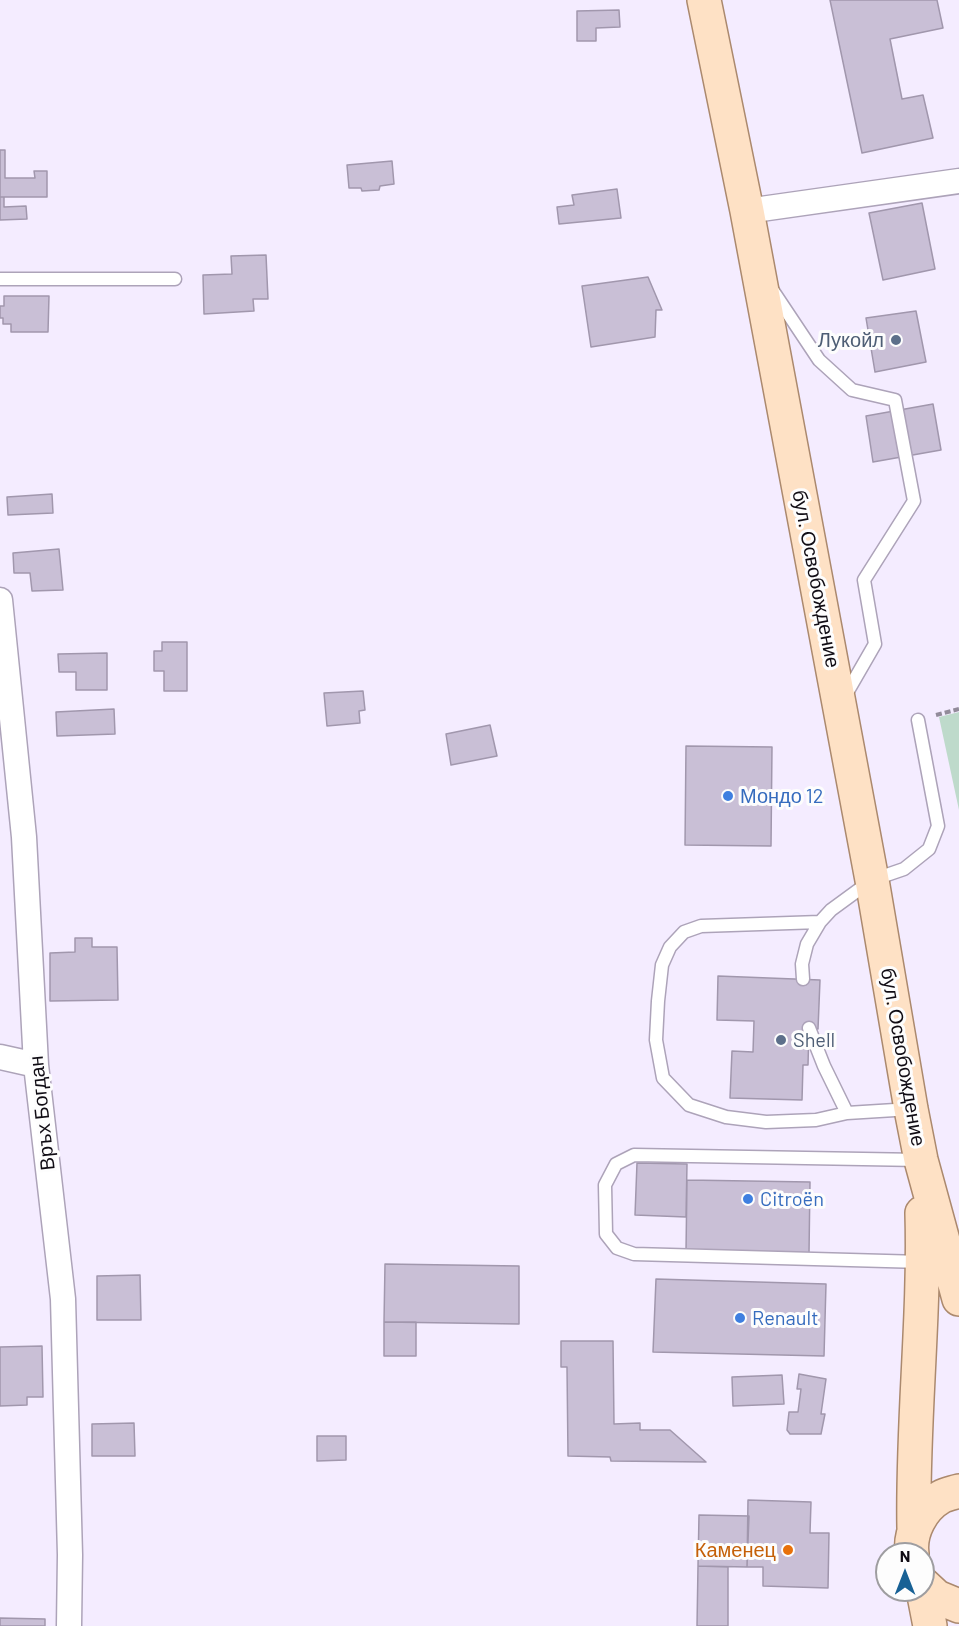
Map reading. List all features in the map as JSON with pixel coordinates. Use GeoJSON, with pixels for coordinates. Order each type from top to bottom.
{"type":"FeatureCollection","features":[{"type":"Feature","properties":{"kind":"main road","name":"бул. Освобождение"},"geometry":{"type":"LineString","coordinates":[[704,0],[747,211],[872,880],[921,1160],[959,1299]]}},
{"type":"Feature","properties":{"kind":"main road","name":"бул. Освобождение"},"geometry":{"type":"LineString","coordinates":[[913,1541],[913,1468],[923,1262],[921,1160]]}},
{"type":"Feature","properties":{"kind":"main road"},"geometry":{"type":"LineString","coordinates":[[913,1541],[925,1510],[941,1497],[959,1491]]}},
{"type":"Feature","properties":{"kind":"main road"},"geometry":{"type":"LineString","coordinates":[[935,1595],[959,1606]]}},
{"type":"Feature","properties":{"kind":"main road"},"geometry":{"type":"LineString","coordinates":[[925,1602],[930,1626]]}},
{"type":"Feature","properties":{"kind":"street"},"geometry":{"type":"LineString","coordinates":[[747,211],[959,181]]}},
{"type":"Feature","properties":{"kind":"street","name":"Връх Богдан"},"geometry":{"type":"LineString","coordinates":[[0,600],[24,837],[36,1065],[63,1299],[70,1555],[69,1626]]}},
{"type":"Feature","properties":{"kind":"street"},"geometry":{"type":"LineString","coordinates":[[0,1057],[36,1065]]}},
{"type":"Feature","properties":{"kind":"lane"},"geometry":{"type":"LineString","coordinates":[[757,268],[819,360],[852,390],[895,400],[914,501],[864,580],[874,644],[839,705]]}},
{"type":"Feature","properties":{"kind":"lane"},"geometry":{"type":"LineString","coordinates":[[0,279],[175,279]]}},
{"type":"Feature","properties":{"kind":"lane"},"geometry":{"type":"LineString","coordinates":[[802,979],[802,964],[807,944],[820,922],[843,900],[872,880],[904,869],[929,849],[938,826],[918,720]]}},
{"type":"Feature","properties":{"kind":"lane"},"geometry":{"type":"LineString","coordinates":[[820,922],[701,926],[684,932],[670,947],[662,965],[656,1040],[663,1078],[689,1105],[726,1117],[766,1122],[816,1120],[847,1113],[911,1109]]}},
{"type":"Feature","properties":{"kind":"lane"},"geometry":{"type":"LineString","coordinates":[[810,1028],[824,1066],[847,1113]]}},
{"type":"Feature","properties":{"kind":"lane"},"geometry":{"type":"LineString","coordinates":[[921,1160],[634,1155],[616,1164],[605,1185],[606,1234],[617,1248],[634,1254],[923,1262]]}},
{"type":"Feature","properties":{"kind":"green space"},"geometry":{"type":"Polygon","coordinates":[[[959,712],[959,810],[939,717],[959,712]]]}},
{"type":"Feature","properties":{"kind":"building"},"geometry":{"type":"Polygon","coordinates":[[[830,0],[937,0],[943,28],[890,39],[902,99],[923,95],[933,138],[862,153],[830,0]]]}},
{"type":"Feature","properties":{"kind":"building"},"geometry":{"type":"Polygon","coordinates":[[[619,10],[620,27],[596,28],[596,41],[577,41],[577,11],[619,10]]]}},
{"type":"Feature","properties":{"kind":"building"},"geometry":{"type":"Polygon","coordinates":[[[0,150],[5,150],[5,178],[35,178],[34,171],[47,171],[47,197],[0,197],[0,150]]]}},
{"type":"Feature","properties":{"kind":"building"},"geometry":{"type":"Polygon","coordinates":[[[392,161],[394,184],[380,186],[379,190],[362,191],[361,188],[349,188],[347,165],[392,161]]]}},
{"type":"Feature","properties":{"kind":"building"},"geometry":{"type":"Polygon","coordinates":[[[617,189],[621,218],[559,224],[557,207],[574,205],[572,195],[617,189]]]}},
{"type":"Feature","properties":{"kind":"building"},"geometry":{"type":"Polygon","coordinates":[[[0,197],[4,197],[4,207],[26,206],[27,219],[0,220],[0,197]]]}},
{"type":"Feature","properties":{"kind":"building"},"geometry":{"type":"Polygon","coordinates":[[[922,203],[935,269],[883,280],[869,213],[922,203]]]}},
{"type":"Feature","properties":{"kind":"building"},"geometry":{"type":"Polygon","coordinates":[[[266,255],[268,299],[253,299],[254,311],[204,314],[203,275],[232,274],[231,256],[266,255]]]}},
{"type":"Feature","properties":{"kind":"building"},"geometry":{"type":"Polygon","coordinates":[[[648,277],[662,310],[656,310],[655,337],[591,347],[582,286],[648,277]]]}},
{"type":"Feature","properties":{"kind":"building"},"geometry":{"type":"Polygon","coordinates":[[[4,296],[49,296],[48,332],[11,332],[11,324],[3,324],[3,318],[0,318],[0,306],[4,306],[4,296]]]}},
{"type":"Feature","properties":{"kind":"building","name":"Лукойл"},"geometry":{"type":"Polygon","coordinates":[[[916,311],[926,362],[875,372],[866,318],[916,311]]]}},
{"type":"Feature","properties":{"kind":"building"},"geometry":{"type":"Polygon","coordinates":[[[933,404],[941,450],[873,462],[866,416],[933,404]]]}},
{"type":"Feature","properties":{"kind":"building"},"geometry":{"type":"Polygon","coordinates":[[[52,494],[53,513],[8,515],[7,497],[52,494]]]}},
{"type":"Feature","properties":{"kind":"building"},"geometry":{"type":"Polygon","coordinates":[[[59,549],[63,590],[32,591],[30,573],[14,573],[13,553],[59,549]]]}},
{"type":"Feature","properties":{"kind":"building"},"geometry":{"type":"Polygon","coordinates":[[[162,642],[187,642],[187,691],[164,691],[164,671],[154,671],[154,651],[162,651],[162,642]]]}},
{"type":"Feature","properties":{"kind":"building"},"geometry":{"type":"Polygon","coordinates":[[[107,653],[107,690],[76,690],[76,672],[59,672],[58,654],[107,653]]]}},
{"type":"Feature","properties":{"kind":"building"},"geometry":{"type":"Polygon","coordinates":[[[363,691],[365,710],[359,711],[360,723],[327,726],[324,693],[363,691]]]}},
{"type":"Feature","properties":{"kind":"building"},"geometry":{"type":"Polygon","coordinates":[[[114,709],[115,734],[57,736],[56,712],[114,709]]]}},
{"type":"Feature","properties":{"kind":"building"},"geometry":{"type":"Polygon","coordinates":[[[490,725],[497,756],[451,765],[446,734],[490,725]]]}},
{"type":"Feature","properties":{"kind":"building","name":"Мондо 12"},"geometry":{"type":"Polygon","coordinates":[[[686,746],[772,747],[771,846],[685,845],[686,746]]]}},
{"type":"Feature","properties":{"kind":"building"},"geometry":{"type":"Polygon","coordinates":[[[75,938],[92,938],[92,947],[117,947],[118,1000],[50,1001],[50,953],[75,952],[75,938]]]}},
{"type":"Feature","properties":{"kind":"building","name":"Shell"},"geometry":{"type":"Polygon","coordinates":[[[718,976],[820,980],[818,1029],[809,1028],[808,1065],[803,1065],[802,1100],[730,1098],[732,1051],[753,1052],[754,1021],[717,1020],[718,976]]]}},
{"type":"Feature","properties":{"kind":"building"},"geometry":{"type":"Polygon","coordinates":[[[637,1163],[687,1164],[686,1217],[635,1215],[637,1163]]]}},
{"type":"Feature","properties":{"kind":"building","name":"Citroën"},"geometry":{"type":"Polygon","coordinates":[[[687,1180],[810,1182],[809,1253],[686,1251],[687,1180]]]}},
{"type":"Feature","properties":{"kind":"building"},"geometry":{"type":"Polygon","coordinates":[[[385,1264],[519,1266],[519,1324],[384,1322],[385,1264]]]}},
{"type":"Feature","properties":{"kind":"building"},"geometry":{"type":"Polygon","coordinates":[[[140,1275],[141,1320],[97,1320],[97,1276],[140,1275]]]}},
{"type":"Feature","properties":{"kind":"building","name":"Renault"},"geometry":{"type":"Polygon","coordinates":[[[656,1279],[826,1284],[824,1356],[653,1352],[656,1279]]]}},
{"type":"Feature","properties":{"kind":"building"},"geometry":{"type":"Polygon","coordinates":[[[384,1322],[416,1322],[416,1356],[384,1356],[384,1322]]]}},
{"type":"Feature","properties":{"kind":"building"},"geometry":{"type":"Polygon","coordinates":[[[561,1341],[613,1341],[614,1424],[640,1423],[640,1430],[670,1430],[706,1462],[611,1461],[610,1457],[568,1456],[567,1367],[561,1367],[561,1341]]]}},
{"type":"Feature","properties":{"kind":"building"},"geometry":{"type":"Polygon","coordinates":[[[42,1346],[43,1397],[27,1397],[27,1405],[0,1406],[0,1347],[42,1346]]]}},
{"type":"Feature","properties":{"kind":"building"},"geometry":{"type":"Polygon","coordinates":[[[799,1374],[826,1379],[821,1414],[825,1414],[821,1434],[790,1434],[787,1430],[789,1412],[798,1412],[801,1389],[797,1389],[799,1374]]]}},
{"type":"Feature","properties":{"kind":"building"},"geometry":{"type":"Polygon","coordinates":[[[782,1375],[784,1404],[733,1406],[732,1377],[782,1375]]]}},
{"type":"Feature","properties":{"kind":"building"},"geometry":{"type":"Polygon","coordinates":[[[134,1423],[135,1456],[92,1456],[92,1424],[134,1423]]]}},
{"type":"Feature","properties":{"kind":"building"},"geometry":{"type":"Polygon","coordinates":[[[317,1436],[346,1436],[346,1460],[317,1461],[317,1436]]]}},
{"type":"Feature","properties":{"kind":"building","name":"Каменец"},"geometry":{"type":"Polygon","coordinates":[[[748,1500],[811,1502],[810,1533],[829,1533],[828,1588],[763,1586],[763,1567],[747,1567],[748,1500]]]}},
{"type":"Feature","properties":{"kind":"building"},"geometry":{"type":"Polygon","coordinates":[[[699,1515],[749,1516],[747,1567],[698,1566],[699,1515]]]}},
{"type":"Feature","properties":{"kind":"building"},"geometry":{"type":"Polygon","coordinates":[[[698,1566],[728,1567],[728,1626],[697,1626],[698,1566]]]}},
{"type":"Feature","properties":{"kind":"building"},"geometry":{"type":"Polygon","coordinates":[[[0,1618],[45,1619],[45,1626],[0,1626],[0,1618]]]}},
{"type":"Feature","properties":{"kind":"place","name":"Лукойл"},"geometry":{"type":"Point","coordinates":[896,340]}},
{"type":"Feature","properties":{"kind":"place","name":"Мондо 12"},"geometry":{"type":"Point","coordinates":[728,796]}},
{"type":"Feature","properties":{"kind":"place","name":"Shell"},"geometry":{"type":"Point","coordinates":[781,1040]}},
{"type":"Feature","properties":{"kind":"place","name":"Citroën"},"geometry":{"type":"Point","coordinates":[748,1199]}},
{"type":"Feature","properties":{"kind":"place","name":"Renault"},"geometry":{"type":"Point","coordinates":[740,1318]}},
{"type":"Feature","properties":{"kind":"place","name":"Каменец"},"geometry":{"type":"Point","coordinates":[788,1550]}}]}
